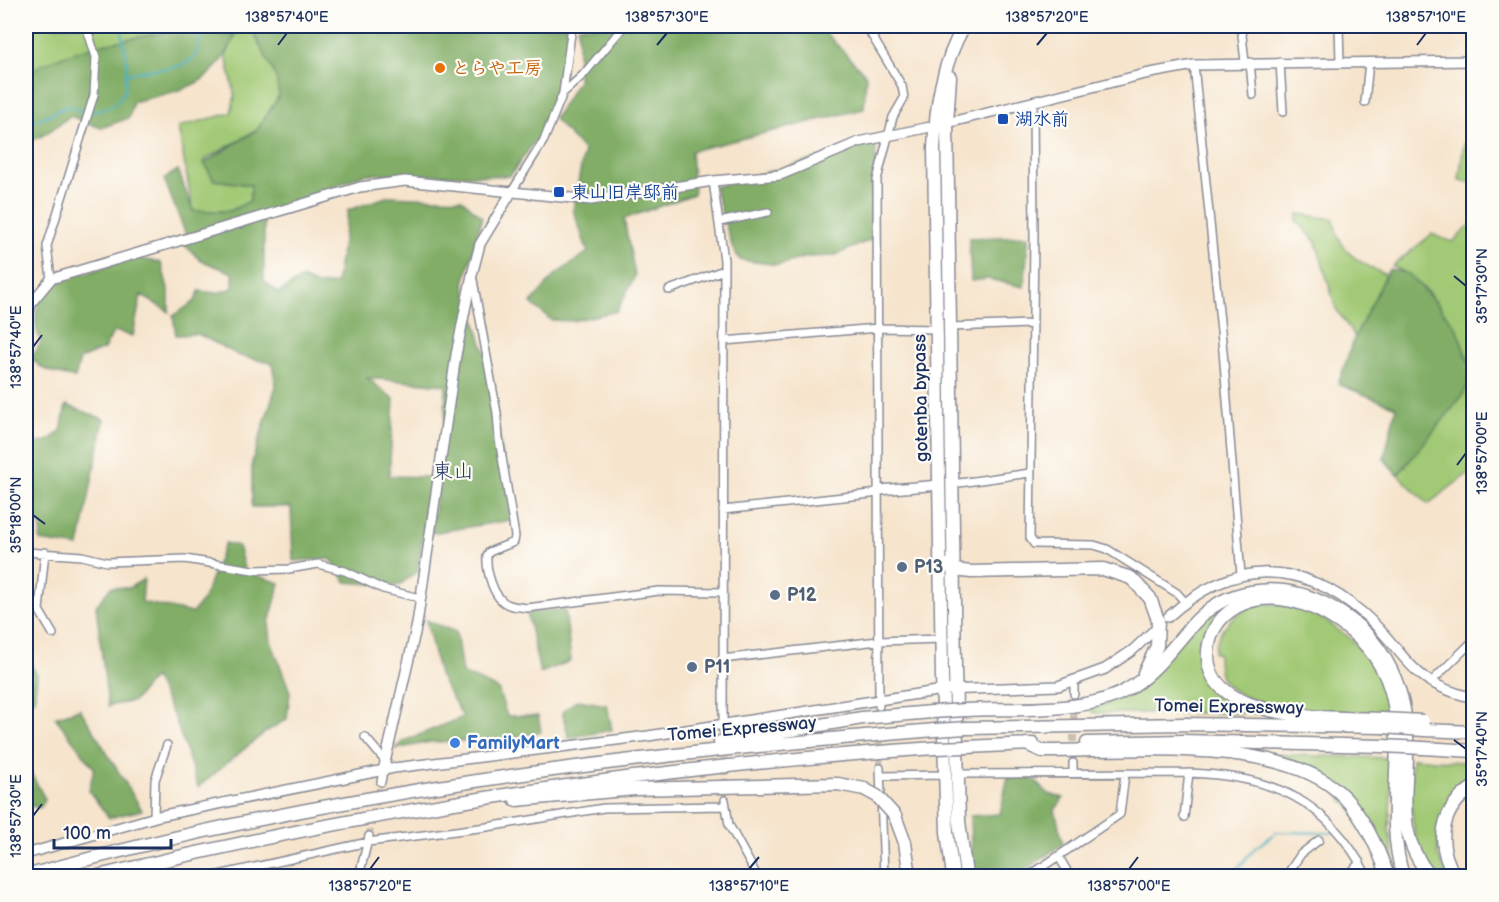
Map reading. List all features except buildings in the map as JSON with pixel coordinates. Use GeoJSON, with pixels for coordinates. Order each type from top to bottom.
{"type":"FeatureCollection","features":[{"type":"Feature","properties":{"kind":"highway","name":"gotenba bypass"},"geometry":{"type":"LineString","coordinates":[[952,775],[943,690],[942,639],[941,559],[946,484],[941,125],[952,67],[965,26]]}},
{"type":"Feature","properties":{"kind":"highway","name":"gotenba bypass"},"geometry":{"type":"LineString","coordinates":[[946,484],[954,570],[956,689],[952,775]]}},
{"type":"Feature","properties":{"kind":"highway"},"geometry":{"type":"LineString","coordinates":[[941,559],[954,570],[971,572],[1103,569],[1131,578],[1143,589],[1156,609],[1159,634],[1152,662],[1131,687]]}},
{"type":"Feature","properties":{"kind":"highway"},"geometry":{"type":"LineString","coordinates":[[954,589],[960,578],[971,572]]}},
{"type":"Feature","properties":{"kind":"highway"},"geometry":{"type":"LineString","coordinates":[[632,758],[862,718],[1084,704],[1111,697],[1151,674],[1203,615],[1218,603],[1241,593],[1267,589],[1293,592],[1339,611],[1369,637],[1398,682],[1407,726],[1404,819],[1412,848],[1430,876]]}},
{"type":"Feature","properties":{"kind":"highway"},"geometry":{"type":"LineString","coordinates":[[1382,723],[1254,707],[1238,701],[1218,683],[1210,666],[1209,647],[1213,631],[1222,618],[1241,605],[1261,599],[1283,600],[1308,606],[1333,618],[1370,651],[1389,686],[1397,719],[1398,758],[1394,809],[1398,856],[1403,876]]}},
{"type":"Feature","properties":{"kind":"highway","name":"Tomei Expressway"},"geometry":{"type":"LineString","coordinates":[[26,876],[215,830],[336,805],[526,772],[632,758],[967,728],[1382,723],[1423,725],[1472,732]]}},
{"type":"Feature","properties":{"kind":"highway","name":"Tomei Expressway"},"geometry":{"type":"LineString","coordinates":[[98,876],[222,847],[430,806],[635,775],[935,748],[1026,744],[1183,741],[1382,746],[1473,751]]}},
{"type":"Feature","properties":{"kind":"highway"},"geometry":{"type":"LineString","coordinates":[[1026,744],[1042,751],[1216,753],[1253,757],[1296,767],[1322,779],[1344,796],[1363,822],[1388,876]]}},
{"type":"Feature","properties":{"kind":"highway"},"geometry":{"type":"LineString","coordinates":[[952,775],[966,876]]}},
{"type":"Feature","properties":{"kind":"highway"},"geometry":{"type":"LineString","coordinates":[[952,775],[947,832],[953,876]]}},
{"type":"Feature","properties":{"kind":"highway"},"geometry":{"type":"LineString","coordinates":[[430,806],[635,789],[838,784],[864,789],[877,796],[895,816],[902,833],[910,873]]}},
{"type":"Feature","properties":{"kind":"highway"},"geometry":{"type":"LineString","coordinates":[[1455,876],[1443,851],[1443,827],[1455,804],[1473,787]]}},
{"type":"Feature","properties":{"kind":"highway"},"geometry":{"type":"LineString","coordinates":[[959,821],[960,876]]}},
{"type":"Feature","properties":{"kind":"street"},"geometry":{"type":"LineString","coordinates":[[51,279],[47,246],[94,95],[96,57],[86,26]]}},
{"type":"Feature","properties":{"kind":"street"},"geometry":{"type":"LineString","coordinates":[[381,782],[407,670],[456,355],[480,244],[544,140],[563,93],[572,26]]}},
{"type":"Feature","properties":{"kind":"street"},"geometry":{"type":"LineString","coordinates":[[563,93],[583,75],[624,26]]}},
{"type":"Feature","properties":{"kind":"street"},"geometry":{"type":"LineString","coordinates":[[866,26],[902,86],[904,98],[893,117],[878,180],[879,703]]}},
{"type":"Feature","properties":{"kind":"street"},"geometry":{"type":"LineString","coordinates":[[1241,26],[1253,95]]}},
{"type":"Feature","properties":{"kind":"street"},"geometry":{"type":"LineString","coordinates":[[1339,26],[1340,62]]}},
{"type":"Feature","properties":{"kind":"street"},"geometry":{"type":"LineString","coordinates":[[26,320],[32,302],[51,279],[360,187],[405,181],[591,200],[713,181],[780,175],[859,142],[941,125],[1194,65],[1248,62],[1473,61]]}},
{"type":"Feature","properties":{"kind":"street"},"geometry":{"type":"LineString","coordinates":[[1280,62],[1283,112]]}},
{"type":"Feature","properties":{"kind":"street"},"geometry":{"type":"LineString","coordinates":[[1365,102],[1369,62]]}},
{"type":"Feature","properties":{"kind":"street"},"geometry":{"type":"LineString","coordinates":[[1194,65],[1223,351],[1241,575]]}},
{"type":"Feature","properties":{"kind":"street"},"geometry":{"type":"LineString","coordinates":[[1033,102],[1034,239],[1031,324],[1030,538],[1034,543],[1094,545],[1107,549],[1178,593],[1185,602]]}},
{"type":"Feature","properties":{"kind":"street"},"geometry":{"type":"LineString","coordinates":[[713,181],[724,270],[723,727]]}},
{"type":"Feature","properties":{"kind":"street"},"geometry":{"type":"LineString","coordinates":[[719,222],[768,212]]}},
{"type":"Feature","properties":{"kind":"street"},"geometry":{"type":"LineString","coordinates":[[669,290],[724,270]]}},
{"type":"Feature","properties":{"kind":"street"},"geometry":{"type":"LineString","coordinates":[[472,276],[497,413],[500,448],[515,536],[514,542],[489,552],[487,556],[490,579],[501,598],[506,604],[527,608],[659,591],[722,592]]}},
{"type":"Feature","properties":{"kind":"street"},"geometry":{"type":"LineString","coordinates":[[724,341],[878,328],[1031,324]]}},
{"type":"Feature","properties":{"kind":"street"},"geometry":{"type":"LineString","coordinates":[[723,510],[871,494],[879,490],[1030,473]]}},
{"type":"Feature","properties":{"kind":"street"},"geometry":{"type":"LineString","coordinates":[[26,552],[45,552],[107,562],[185,559],[253,570],[289,569],[318,564],[345,571],[383,589],[420,598]]}},
{"type":"Feature","properties":{"kind":"street"},"geometry":{"type":"LineString","coordinates":[[45,552],[39,610],[53,634]]}},
{"type":"Feature","properties":{"kind":"street"},"geometry":{"type":"LineString","coordinates":[[1167,617],[1212,584],[1241,575],[1270,573],[1302,578],[1333,592],[1364,614],[1413,670],[1430,682],[1473,698]]}},
{"type":"Feature","properties":{"kind":"street"},"geometry":{"type":"LineString","coordinates":[[26,854],[154,817],[384,766],[723,727],[879,703],[943,690],[1041,688],[1074,682],[1120,660],[1152,632]]}},
{"type":"Feature","properties":{"kind":"street"},"geometry":{"type":"LineString","coordinates":[[722,659],[878,641],[942,639]]}},
{"type":"Feature","properties":{"kind":"street"},"geometry":{"type":"LineString","coordinates":[[1430,682],[1473,640]]}},
{"type":"Feature","properties":{"kind":"street"},"geometry":{"type":"LineString","coordinates":[[1074,682],[1074,694]]}},
{"type":"Feature","properties":{"kind":"street"},"geometry":{"type":"LineString","coordinates":[[365,737],[384,766]]}},
{"type":"Feature","properties":{"kind":"street"},"geometry":{"type":"LineString","coordinates":[[154,817],[155,780],[167,745]]}},
{"type":"Feature","properties":{"kind":"street"},"geometry":{"type":"LineString","coordinates":[[1073,762],[1073,773]]}},
{"type":"Feature","properties":{"kind":"street"},"geometry":{"type":"LineString","coordinates":[[880,768],[884,876]]}},
{"type":"Feature","properties":{"kind":"street"},"geometry":{"type":"LineString","coordinates":[[881,776],[1189,773],[1227,776],[1252,781],[1293,796],[1310,805],[1336,827],[1367,876]]}},
{"type":"Feature","properties":{"kind":"street"},"geometry":{"type":"LineString","coordinates":[[1184,817],[1189,773]]}},
{"type":"Feature","properties":{"kind":"street"},"geometry":{"type":"LineString","coordinates":[[1029,876],[1120,814],[1125,774]]}},
{"type":"Feature","properties":{"kind":"street"},"geometry":{"type":"LineString","coordinates":[[214,876],[369,839],[487,827],[604,808],[725,803],[729,825],[757,876]]}},
{"type":"Feature","properties":{"kind":"street"},"geometry":{"type":"LineString","coordinates":[[359,876],[369,839]]}},
{"type":"Feature","properties":{"kind":"street"},"geometry":{"type":"LineString","coordinates":[[1286,876],[1301,855],[1318,840]]}},
{"type":"Feature","properties":{"kind":"street"},"geometry":{"type":"LineString","coordinates":[[1059,857],[1070,876]]}},
{"type":"Feature","properties":{"kind":"street"},"geometry":{"type":"LineString","coordinates":[[1348,876],[1360,862]]}},
{"type":"Feature","properties":{"kind":"street"},"geometry":{"type":"LineString","coordinates":[[248,876],[262,864]]}},
{"type":"Feature","properties":{"kind":"green space"},"geometry":{"type":"Polygon","coordinates":[[[26,26],[205,26],[26,141],[26,26]]]}},
{"type":"Feature","properties":{"kind":"green space"},"geometry":{"type":"Polygon","coordinates":[[[204,26],[235,35],[226,53],[206,77],[167,94],[133,102],[129,118],[101,128],[70,116],[47,133],[26,144],[26,73],[47,62],[90,47],[204,26]]]}},
{"type":"Feature","properties":{"kind":"green space"},"geometry":{"type":"Polygon","coordinates":[[[212,26],[278,26],[279,96],[257,130],[204,160],[215,180],[251,185],[250,201],[230,211],[193,211],[178,127],[231,113],[235,96],[226,56],[235,35],[212,26]]]}},
{"type":"Feature","properties":{"kind":"green space"},"geometry":{"type":"Polygon","coordinates":[[[250,26],[568,26],[564,73],[539,135],[510,176],[365,174],[245,222],[264,216],[264,281],[279,293],[302,278],[317,285],[336,284],[348,210],[389,196],[462,199],[482,217],[464,284],[488,363],[512,520],[431,533],[444,438],[446,385],[367,378],[394,399],[389,476],[431,477],[418,571],[398,586],[346,582],[331,559],[293,561],[291,507],[252,507],[252,462],[276,386],[272,363],[240,356],[198,334],[176,335],[173,316],[195,301],[199,291],[217,293],[233,288],[233,273],[200,260],[182,242],[186,235],[164,179],[178,170],[193,211],[230,211],[250,201],[251,185],[214,180],[204,163],[257,130],[279,96],[276,77],[250,26]]]}},
{"type":"Feature","properties":{"kind":"green space"},"geometry":{"type":"Polygon","coordinates":[[[578,26],[819,26],[866,75],[864,109],[691,151],[694,194],[624,219],[635,276],[617,311],[572,321],[551,320],[531,303],[555,275],[588,252],[573,210],[584,151],[554,119],[578,81],[578,26]]]}},
{"type":"Feature","properties":{"kind":"green space"},"geometry":{"type":"Polygon","coordinates":[[[876,142],[873,239],[833,256],[807,257],[779,265],[740,260],[733,249],[714,187],[876,142]]]}},
{"type":"Feature","properties":{"kind":"green space"},"geometry":{"type":"Polygon","coordinates":[[[1464,143],[1473,144],[1473,183],[1459,180],[1464,143]]]}},
{"type":"Feature","properties":{"kind":"green space"},"geometry":{"type":"Polygon","coordinates":[[[1298,214],[1334,219],[1336,230],[1345,248],[1358,260],[1386,275],[1355,337],[1336,309],[1316,242],[1297,221],[1298,214]]]}},
{"type":"Feature","properties":{"kind":"green space"},"geometry":{"type":"Polygon","coordinates":[[[1473,223],[1473,370],[1451,324],[1432,296],[1407,274],[1392,266],[1432,234],[1452,242],[1473,223]]]}},
{"type":"Feature","properties":{"kind":"green space"},"geometry":{"type":"Polygon","coordinates":[[[1029,236],[1024,287],[988,279],[971,281],[969,238],[1029,236]]]}},
{"type":"Feature","properties":{"kind":"green space"},"geometry":{"type":"Polygon","coordinates":[[[136,258],[161,263],[169,292],[169,312],[141,295],[133,336],[114,331],[104,349],[80,359],[75,378],[51,372],[36,363],[32,358],[41,342],[36,322],[37,312],[39,302],[50,285],[58,278],[68,274],[91,272],[136,258]]]}},
{"type":"Feature","properties":{"kind":"green space"},"geometry":{"type":"Polygon","coordinates":[[[1389,269],[1409,274],[1456,327],[1473,375],[1463,395],[1398,475],[1384,459],[1396,407],[1338,384],[1353,341],[1389,269]]]}},
{"type":"Feature","properties":{"kind":"green space"},"geometry":{"type":"Polygon","coordinates":[[[1473,378],[1473,470],[1428,504],[1398,475],[1473,378]]]}},
{"type":"Feature","properties":{"kind":"green space"},"geometry":{"type":"Polygon","coordinates":[[[66,405],[104,419],[79,547],[40,541],[41,526],[26,515],[26,446],[47,441],[61,431],[66,405]]]}},
{"type":"Feature","properties":{"kind":"green space"},"geometry":{"type":"Polygon","coordinates":[[[225,543],[238,546],[245,572],[280,583],[269,623],[271,641],[290,692],[287,719],[264,733],[198,787],[176,721],[154,677],[134,701],[108,706],[96,606],[111,587],[129,588],[144,579],[142,602],[192,613],[203,600],[225,543]]]}},
{"type":"Feature","properties":{"kind":"green space"},"geometry":{"type":"Polygon","coordinates":[[[1242,597],[1204,643],[1206,670],[1211,681],[1227,698],[1250,710],[1264,713],[1093,713],[1090,709],[1112,702],[1208,614],[1242,597]]]}},
{"type":"Feature","properties":{"kind":"green space"},"geometry":{"type":"Polygon","coordinates":[[[1261,604],[1278,604],[1311,611],[1350,638],[1377,670],[1392,712],[1302,710],[1254,700],[1236,692],[1221,677],[1218,653],[1214,653],[1216,644],[1219,635],[1236,615],[1261,604]]]}},
{"type":"Feature","properties":{"kind":"green space"},"geometry":{"type":"Polygon","coordinates":[[[565,609],[571,661],[540,673],[527,613],[565,609]]]}},
{"type":"Feature","properties":{"kind":"green space"},"geometry":{"type":"Polygon","coordinates":[[[426,620],[456,632],[462,673],[498,689],[507,716],[538,716],[541,732],[499,740],[430,742],[396,749],[402,742],[463,717],[439,675],[426,620]]]}},
{"type":"Feature","properties":{"kind":"green space"},"geometry":{"type":"Polygon","coordinates":[[[26,656],[37,675],[34,701],[26,705],[26,656]]]}},
{"type":"Feature","properties":{"kind":"green space"},"geometry":{"type":"Polygon","coordinates":[[[577,700],[607,705],[612,730],[569,738],[562,712],[577,700]]]}},
{"type":"Feature","properties":{"kind":"green space"},"geometry":{"type":"Polygon","coordinates":[[[80,709],[142,810],[109,818],[89,791],[94,768],[55,717],[80,709]]]}},
{"type":"Feature","properties":{"kind":"green space"},"geometry":{"type":"Polygon","coordinates":[[[1258,754],[1393,758],[1389,830],[1397,876],[1393,876],[1375,835],[1315,770],[1288,759],[1258,754]]]}},
{"type":"Feature","properties":{"kind":"green space"},"geometry":{"type":"Polygon","coordinates":[[[1412,758],[1473,763],[1473,783],[1439,825],[1438,855],[1448,876],[1438,876],[1420,850],[1415,836],[1411,806],[1412,758]]]}},
{"type":"Feature","properties":{"kind":"green space"},"geometry":{"type":"Polygon","coordinates":[[[26,764],[45,799],[40,808],[26,805],[26,764]]]}},
{"type":"Feature","properties":{"kind":"green space"},"geometry":{"type":"Polygon","coordinates":[[[1008,776],[1030,776],[1049,794],[1064,798],[1055,810],[1063,844],[1016,876],[976,876],[971,845],[970,816],[1000,814],[1008,776]]]}},
{"type":"Feature","properties":{"kind":"waterway"},"geometry":{"type":"LineString","coordinates":[[26,125],[68,106],[84,112],[98,111],[114,105],[125,91],[127,64],[121,26]]}},
{"type":"Feature","properties":{"kind":"waterway"},"geometry":{"type":"LineString","coordinates":[[128,74],[179,66],[188,62],[195,55],[199,43],[200,26]]}},
{"type":"Feature","properties":{"kind":"waterway"},"geometry":{"type":"LineString","coordinates":[[1231,876],[1255,848],[1277,832],[1332,833]]}},
{"type":"Feature","properties":{"kind":"tunnel"},"geometry":{"type":"LineString","coordinates":[[1073,763],[1074,705]]}},
{"type":"Feature","properties":{"kind":"tunnel"},"geometry":{"type":"LineString","coordinates":[[879,706],[880,768]]}},
{"type":"Feature","properties":{"kind":"tunnel"},"geometry":{"type":"LineString","coordinates":[[724,747],[725,800]]}},
{"type":"Feature","properties":{"kind":"tunnel"},"geometry":{"type":"LineString","coordinates":[[369,836],[381,782]]}},
{"type":"Feature","properties":{"kind":"place","name":"とらや工房"},"geometry":{"type":"Point","coordinates":[440,68]}},
{"type":"Feature","properties":{"kind":"place","name":"湖水前"},"geometry":{"type":"Point","coordinates":[1003,119]}},
{"type":"Feature","properties":{"kind":"place","name":"東山旧岸邸前"},"geometry":{"type":"Point","coordinates":[559,192]}},
{"type":"Feature","properties":{"kind":"place","name":"P13"},"geometry":{"type":"Point","coordinates":[902,567]}},
{"type":"Feature","properties":{"kind":"place","name":"P12"},"geometry":{"type":"Point","coordinates":[775,595]}},
{"type":"Feature","properties":{"kind":"place","name":"P11"},"geometry":{"type":"Point","coordinates":[692,667]}},
{"type":"Feature","properties":{"kind":"place","name":"FamilyMart"},"geometry":{"type":"Point","coordinates":[455,743]}},
{"type":"Feature","properties":{"kind":"district","name":"東山"},"geometry":{"type":"Point","coordinates":[453,471]}}]}
